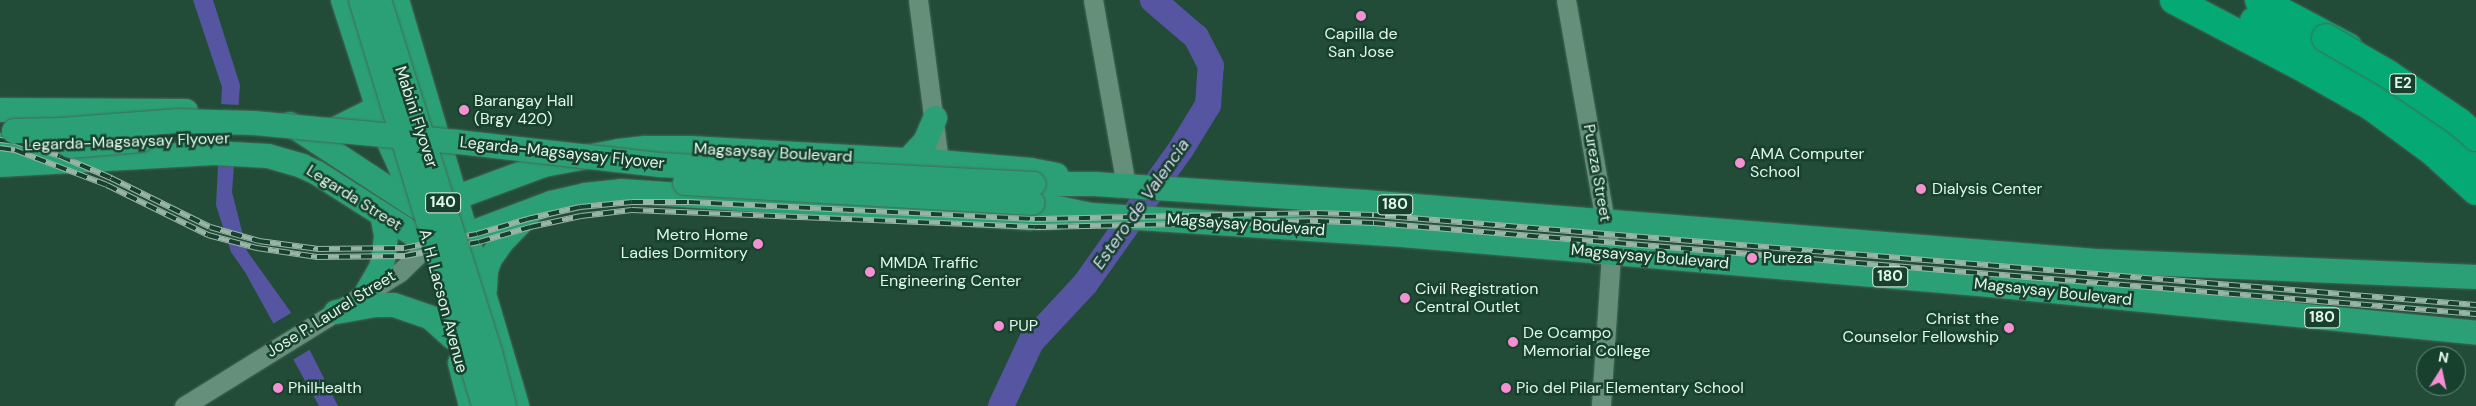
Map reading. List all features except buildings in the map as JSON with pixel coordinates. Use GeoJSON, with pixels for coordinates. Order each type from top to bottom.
{"type":"FeatureCollection","features":[{"type":"Feature","properties":{"kind":"highway"},"geometry":{"type":"LineString","coordinates":[[2174,0],[2309,71],[2372,107],[2433,152],[2476,191]]}},
{"type":"Feature","properties":{"kind":"highway"},"geometry":{"type":"LineString","coordinates":[[2209,0],[2320,53],[2380,88],[2476,160]]}},
{"type":"Feature","properties":{"kind":"highway","name":"E2"},"geometry":{"type":"LineString","coordinates":[[2250,0],[2326,38],[2388,74],[2459,122],[2476,137]]}},
{"type":"Feature","properties":{"kind":"highway"},"geometry":{"type":"LineString","coordinates":[[2259,0],[2329,36],[2396,75],[2456,124],[2476,144]]}},
{"type":"Feature","properties":{"kind":"main road","name":"Mabini Flyover"},"geometry":{"type":"LineString","coordinates":[[361,0],[484,406]]}},
{"type":"Feature","properties":{"kind":"main road","name":"Mabini Flyover"},"geometry":{"type":"LineString","coordinates":[[392,3],[504,406]]}},
{"type":"Feature","properties":{"kind":"main road"},"geometry":{"type":"LineString","coordinates":[[346,11],[392,3]]}},
{"type":"Feature","properties":{"kind":"main road","name":"140"},"geometry":{"type":"LineString","coordinates":[[392,3],[446,165],[518,406]]}},
{"type":"Feature","properties":{"kind":"main road","name":"A. H. Lacson Avenue"},"geometry":{"type":"LineString","coordinates":[[346,11],[389,142],[418,207],[471,406]]}},
{"type":"Feature","properties":{"kind":"main road"},"geometry":{"type":"LineString","coordinates":[[315,140],[377,108]]}},
{"type":"Feature","properties":{"kind":"main road","name":"Legarda Street"},"geometry":{"type":"LineString","coordinates":[[0,110],[216,112],[246,113],[276,118],[294,126],[418,207],[455,198]]}},
{"type":"Feature","properties":{"kind":"main road"},"geometry":{"type":"LineString","coordinates":[[244,154],[246,113]]}},
{"type":"Feature","properties":{"kind":"main road"},"geometry":{"type":"LineString","coordinates":[[907,161],[925,142],[935,118]]}},
{"type":"Feature","properties":{"kind":"main road","name":"Legarda-Magsaysay Flyover"},"geometry":{"type":"LineString","coordinates":[[7,138],[62,146],[165,138],[225,137],[451,157],[659,181],[1033,193]]}},
{"type":"Feature","properties":{"kind":"main road"},"geometry":{"type":"LineString","coordinates":[[684,195],[670,183],[668,168],[674,157],[690,148]]}},
{"type":"Feature","properties":{"kind":"main road","name":"Magsaysay Boulevard"},"geometry":{"type":"LineString","coordinates":[[455,198],[544,165],[627,150],[690,148],[939,162],[1031,170],[1096,184],[1184,189],[2096,261],[2476,277]]}},
{"type":"Feature","properties":{"kind":"main road","name":"Legarda Street"},"geometry":{"type":"LineString","coordinates":[[0,165],[214,153],[268,156],[302,166],[339,186],[429,244]]}},
{"type":"Feature","properties":{"kind":"main road"},"geometry":{"type":"LineString","coordinates":[[446,165],[461,177],[485,187]]}},
{"type":"Feature","properties":{"kind":"main road","name":"Magsaysay Boulevard"},"geometry":{"type":"LineString","coordinates":[[1033,193],[1096,184]]}},
{"type":"Feature","properties":{"kind":"main road","name":"Magsaysay Boulevard"},"geometry":{"type":"LineString","coordinates":[[466,234],[569,198],[605,192],[629,191],[1032,218],[1092,214],[1402,235],[1990,285],[2476,333]]}},
{"type":"Feature","properties":{"kind":"main road","name":"Magsaysay Boulevard"},"geometry":{"type":"LineString","coordinates":[[1033,193],[1092,214]]}},
{"type":"Feature","properties":{"kind":"main road"},"geometry":{"type":"LineString","coordinates":[[485,293],[486,271],[490,260],[502,242],[533,210]]}},
{"type":"Feature","properties":{"kind":"main road"},"geometry":{"type":"LineString","coordinates":[[367,292],[380,268],[384,255],[386,235],[382,214]]}},
{"type":"Feature","properties":{"kind":"main road"},"geometry":{"type":"LineString","coordinates":[[429,244],[466,234]]}},
{"type":"Feature","properties":{"kind":"main road"},"geometry":{"type":"LineString","coordinates":[[336,312],[374,305],[394,304],[431,318],[453,338]]}},
{"type":"Feature","properties":{"kind":"street"},"geometry":{"type":"LineString","coordinates":[[918,0],[935,118],[939,162]]}},
{"type":"Feature","properties":{"kind":"street"},"geometry":{"type":"LineString","coordinates":[[1093,0],[1130,186]]}},
{"type":"Feature","properties":{"kind":"street","name":"Pureza Street"},"geometry":{"type":"LineString","coordinates":[[1566,0],[1611,254],[1601,406]]}},
{"type":"Feature","properties":{"kind":"street","name":"Jose P. Laurel Street"},"geometry":{"type":"LineString","coordinates":[[184,406],[242,368],[400,272],[429,244],[455,198]]}},
{"type":"Feature","properties":{"kind":"shaded area"},"geometry":{"type":"Polygon","coordinates":[[[193,0],[213,0],[240,85],[232,192],[247,251],[290,311],[338,406],[319,406],[245,272],[231,252],[216,205],[222,87],[193,0]]]}},
{"type":"Feature","properties":{"kind":"pier"},"geometry":{"type":"Polygon","coordinates":[[[219,104],[240,105],[237,158],[216,157],[219,104]]]}},
{"type":"Feature","properties":{"kind":"pier"},"geometry":{"type":"Polygon","coordinates":[[[221,228],[245,235],[249,249],[225,242],[221,228]]]}},
{"type":"Feature","properties":{"kind":"pier"},"geometry":{"type":"Polygon","coordinates":[[[291,313],[312,348],[293,359],[272,324],[291,313]]]}},
{"type":"Feature","properties":{"kind":"waterway","name":"Estero de Valencia"},"geometry":{"type":"LineString","coordinates":[[1001,406],[1031,342],[1085,284],[1181,149],[1208,105],[1211,66],[1196,37],[1153,0]]}},
{"type":"Feature","properties":{"kind":"railway"},"geometry":{"type":"LineString","coordinates":[[0,140],[16,142],[60,156],[111,178],[210,227],[259,241],[318,249],[404,248],[477,234],[527,219],[580,207],[632,202],[689,202],[1035,219],[1317,213],[1374,215],[2476,305]]}},
{"type":"Feature","properties":{"kind":"railway"},"geometry":{"type":"LineString","coordinates":[[0,148],[15,150],[107,185],[208,235],[257,248],[317,257],[405,256],[479,242],[530,227],[581,216],[632,210],[1035,227],[1318,221],[1374,223],[2476,314]]}},
{"type":"Feature","properties":{"kind":"place","name":"Capilla de San Jose"},"geometry":{"type":"Point","coordinates":[1361,16]}},
{"type":"Feature","properties":{"kind":"place","name":"Barangay Hall (Brgy 420)"},"geometry":{"type":"Point","coordinates":[464,110]}},
{"type":"Feature","properties":{"kind":"place","name":"AMA Computer School"},"geometry":{"type":"Point","coordinates":[1740,163]}},
{"type":"Feature","properties":{"kind":"place","name":"Dialysis Center"},"geometry":{"type":"Point","coordinates":[1921,189]}},
{"type":"Feature","properties":{"kind":"place","name":"Metro Home Ladies Dormitory"},"geometry":{"type":"Point","coordinates":[758,244]}},
{"type":"Feature","properties":{"kind":"place","name":"Pureza"},"geometry":{"type":"Point","coordinates":[1752,258]}},
{"type":"Feature","properties":{"kind":"place","name":"MMDA Traffic Engineering Center"},"geometry":{"type":"Point","coordinates":[870,272]}},
{"type":"Feature","properties":{"kind":"place","name":"Civil Registration Central Outlet"},"geometry":{"type":"Point","coordinates":[1405,298]}},
{"type":"Feature","properties":{"kind":"place","name":"PUP"},"geometry":{"type":"Point","coordinates":[999,326]}},
{"type":"Feature","properties":{"kind":"place","name":"Christ the Counselor Fellowship"},"geometry":{"type":"Point","coordinates":[2009,328]}},
{"type":"Feature","properties":{"kind":"place","name":"De Ocampo Memorial College"},"geometry":{"type":"Point","coordinates":[1513,342]}},
{"type":"Feature","properties":{"kind":"place","name":"PhilHealth"},"geometry":{"type":"Point","coordinates":[278,388]}},
{"type":"Feature","properties":{"kind":"place","name":"Pio del Pilar Elementary School"},"geometry":{"type":"Point","coordinates":[1506,388]}}]}
